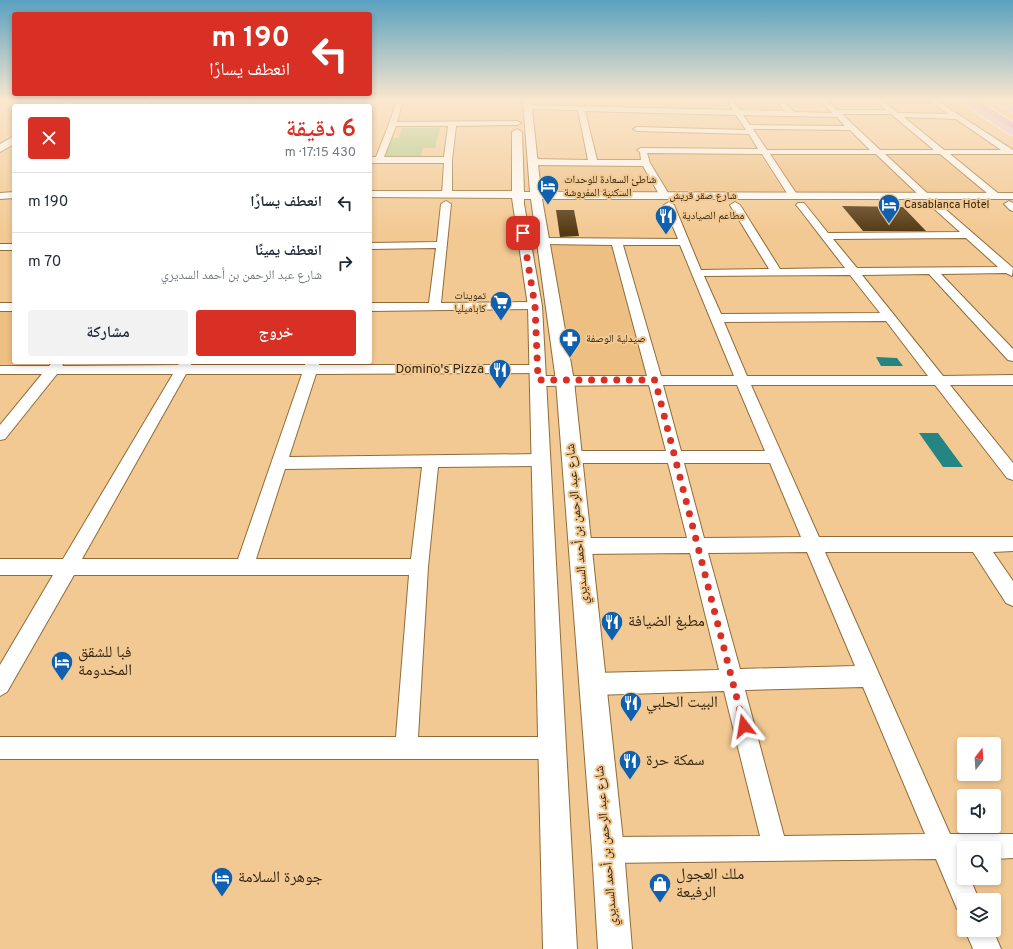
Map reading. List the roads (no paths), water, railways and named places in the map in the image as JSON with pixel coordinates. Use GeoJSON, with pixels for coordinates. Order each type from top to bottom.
{"type":"FeatureCollection","features":[{"type":"Feature","properties":{"kind":"street"},"geometry":{"type":"LineString","coordinates":[[382,144],[374,160],[448,160]]}},
{"type":"Feature","properties":{"kind":"street"},"geometry":{"type":"LineString","coordinates":[[435,307],[442,245],[450,144]]}},
{"type":"Feature","properties":{"kind":"street","name":"شارع عبد الرحمن بن أحمد السديري"},"geometry":{"type":"LineString","coordinates":[[524,144],[535,306],[560,949]]}},
{"type":"Feature","properties":{"kind":"street","name":"شارع عبد الرحمن بن أحمد السديري"},"geometry":{"type":"LineString","coordinates":[[529,144],[532,162],[528,199],[543,241],[565,380],[608,850],[615,949]]}},
{"type":"Feature","properties":{"kind":"street"},"geometry":{"type":"LineString","coordinates":[[589,144],[593,163]]}},
{"type":"Feature","properties":{"kind":"street"},"geometry":{"type":"LineString","coordinates":[[640,144],[646,163],[667,201],[742,380],[963,893]]}},
{"type":"Feature","properties":{"kind":"street"},"geometry":{"type":"LineString","coordinates":[[721,144],[764,152],[1011,153]]}},
{"type":"Feature","properties":{"kind":"street"},"geometry":{"type":"LineString","coordinates":[[759,144],[797,200],[1013,474]]}},
{"type":"Feature","properties":{"kind":"street"},"geometry":{"type":"LineString","coordinates":[[869,144],[925,196]]}},
{"type":"Feature","properties":{"kind":"street"},"geometry":{"type":"LineString","coordinates":[[932,144],[996,196]]}},
{"type":"Feature","properties":{"kind":"street"},"geometry":{"type":"LineString","coordinates":[[998,144],[1011,153]]}},
{"type":"Feature","properties":{"kind":"street"},"geometry":{"type":"LineString","coordinates":[[532,162],[646,163]]}},
{"type":"Feature","properties":{"kind":"street","name":"شارع صقر قريش"},"geometry":{"type":"LineString","coordinates":[[372,194],[446,199],[667,201],[797,200],[934,204],[1012,203]]}},
{"type":"Feature","properties":{"kind":"street"},"geometry":{"type":"LineString","coordinates":[[0,196],[12,195]]}},
{"type":"Feature","properties":{"kind":"street","name":"شارع صقر قريش"},"geometry":{"type":"LineString","coordinates":[[797,200],[925,196],[996,196],[1012,203]]}},
{"type":"Feature","properties":{"kind":"street","name":"شارع صقر قريش"},"geometry":{"type":"LineString","coordinates":[[372,204],[446,199]]}},
{"type":"Feature","properties":{"kind":"street","name":"شارع صقر قريش"},"geometry":{"type":"LineString","coordinates":[[667,201],[735,205],[762,200]]}},
{"type":"Feature","properties":{"kind":"street"},"geometry":{"type":"LineString","coordinates":[[934,204],[1011,272]]}},
{"type":"Feature","properties":{"kind":"street"},"geometry":{"type":"LineString","coordinates":[[0,205],[12,205]]}},
{"type":"Feature","properties":{"kind":"street"},"geometry":{"type":"LineString","coordinates":[[735,205],[776,272]]}},
{"type":"Feature","properties":{"kind":"street"},"geometry":{"type":"LineString","coordinates":[[826,236],[969,235]]}},
{"type":"Feature","properties":{"kind":"street"},"geometry":{"type":"LineString","coordinates":[[543,241],[684,242]]}},
{"type":"Feature","properties":{"kind":"street"},"geometry":{"type":"LineString","coordinates":[[617,242],[655,380],[775,848]]}},
{"type":"Feature","properties":{"kind":"street"},"geometry":{"type":"LineString","coordinates":[[372,246],[442,245]]}},
{"type":"Feature","properties":{"kind":"street"},"geometry":{"type":"LineString","coordinates":[[0,247],[12,247]]}},
{"type":"Feature","properties":{"kind":"street"},"geometry":{"type":"LineString","coordinates":[[697,273],[932,271],[1011,272]]}},
{"type":"Feature","properties":{"kind":"street"},"geometry":{"type":"LineString","coordinates":[[932,271],[1013,357]]}},
{"type":"Feature","properties":{"kind":"street"},"geometry":{"type":"LineString","coordinates":[[372,307],[535,306]]}},
{"type":"Feature","properties":{"kind":"street"},"geometry":{"type":"LineString","coordinates":[[0,307],[12,307]]}},
{"type":"Feature","properties":{"kind":"street"},"geometry":{"type":"LineString","coordinates":[[716,318],[890,317]]}},
{"type":"Feature","properties":{"kind":"street"},"geometry":{"type":"LineString","coordinates":[[0,370],[56,366],[312,366],[538,375],[565,380],[1013,380]]}},
{"type":"Feature","properties":{"kind":"street"},"geometry":{"type":"LineString","coordinates":[[0,435],[56,366]]}},
{"type":"Feature","properties":{"kind":"street"},"geometry":{"type":"LineString","coordinates":[[0,685],[185,366]]}},
{"type":"Feature","properties":{"kind":"street"},"geometry":{"type":"LineString","coordinates":[[245,566],[312,366]]}},
{"type":"Feature","properties":{"kind":"street"},"geometry":{"type":"LineString","coordinates":[[572,457],[775,457]]}},
{"type":"Feature","properties":{"kind":"street"},"geometry":{"type":"LineString","coordinates":[[280,463],[541,460]]}},
{"type":"Feature","properties":{"kind":"street"},"geometry":{"type":"LineString","coordinates":[[406,748],[419,567],[431,461]]}},
{"type":"Feature","properties":{"kind":"street"},"geometry":{"type":"LineString","coordinates":[[978,544],[1013,597]]}},
{"type":"Feature","properties":{"kind":"street"},"geometry":{"type":"LineString","coordinates":[[580,546],[1013,544]]}},
{"type":"Feature","properties":{"kind":"street"},"geometry":{"type":"LineString","coordinates":[[0,567],[419,567]]}},
{"type":"Feature","properties":{"kind":"street"},"geometry":{"type":"LineString","coordinates":[[592,684],[870,676]]}},
{"type":"Feature","properties":{"kind":"street"},"geometry":{"type":"LineString","coordinates":[[0,748],[552,748]]}},
{"type":"Feature","properties":{"kind":"street"},"geometry":{"type":"LineString","coordinates":[[608,850],[1013,846]]}},
{"type":"Feature","properties":{"kind":"street"},"geometry":{"type":"LineString","coordinates":[[982,937],[987,949]]}},
{"type":"Feature","properties":{"kind":"water"},"geometry":{"type":"Polygon","coordinates":[[[876,357],[897,358],[903,366],[881,366],[876,357]]]}},
{"type":"Feature","properties":{"kind":"water"},"geometry":{"type":"Polygon","coordinates":[[[919,433],[938,433],[963,467],[943,467],[919,433]]]}},
{"type":"Feature","properties":{"kind":"place","name":"شاطئ السعادة للوحدات السكنية المفروشة"},"geometry":{"type":"Point","coordinates":[548,206]}},
{"type":"Feature","properties":{"kind":"place","name":"Casablanca Hotel"},"geometry":{"type":"Point","coordinates":[889,224]}},
{"type":"Feature","properties":{"kind":"place","name":"مطاعم الصيادية"},"geometry":{"type":"Point","coordinates":[666,236]}},
{"type":"Feature","properties":{"kind":"place","name":"تموينات كاباميليا"},"geometry":{"type":"Point","coordinates":[501,322]}},
{"type":"Feature","properties":{"kind":"place","name":"صيدلية الوصفة"},"geometry":{"type":"Point","coordinates":[570,358]}},
{"type":"Feature","properties":{"kind":"place","name":"Domino's Pizza"},"geometry":{"type":"Point","coordinates":[500,390]}},
{"type":"Feature","properties":{"kind":"place","name":"مطبغ الضيافة"},"geometry":{"type":"Point","coordinates":[612,642]}},
{"type":"Feature","properties":{"kind":"place","name":"فبا للشقق المخدومة"},"geometry":{"type":"Point","coordinates":[62,682]}},
{"type":"Feature","properties":{"kind":"place","name":"البيت الحلبي"},"geometry":{"type":"Point","coordinates":[631,722]}},
{"type":"Feature","properties":{"kind":"place","name":"سمكة حرة"},"geometry":{"type":"Point","coordinates":[630,780]}},
{"type":"Feature","properties":{"kind":"place","name":"جوهرة السلامة"},"geometry":{"type":"Point","coordinates":[222,898]}},
{"type":"Feature","properties":{"kind":"place","name":"ملك العجول الرفيعة"},"geometry":{"type":"Point","coordinates":[660,904]}}]}
